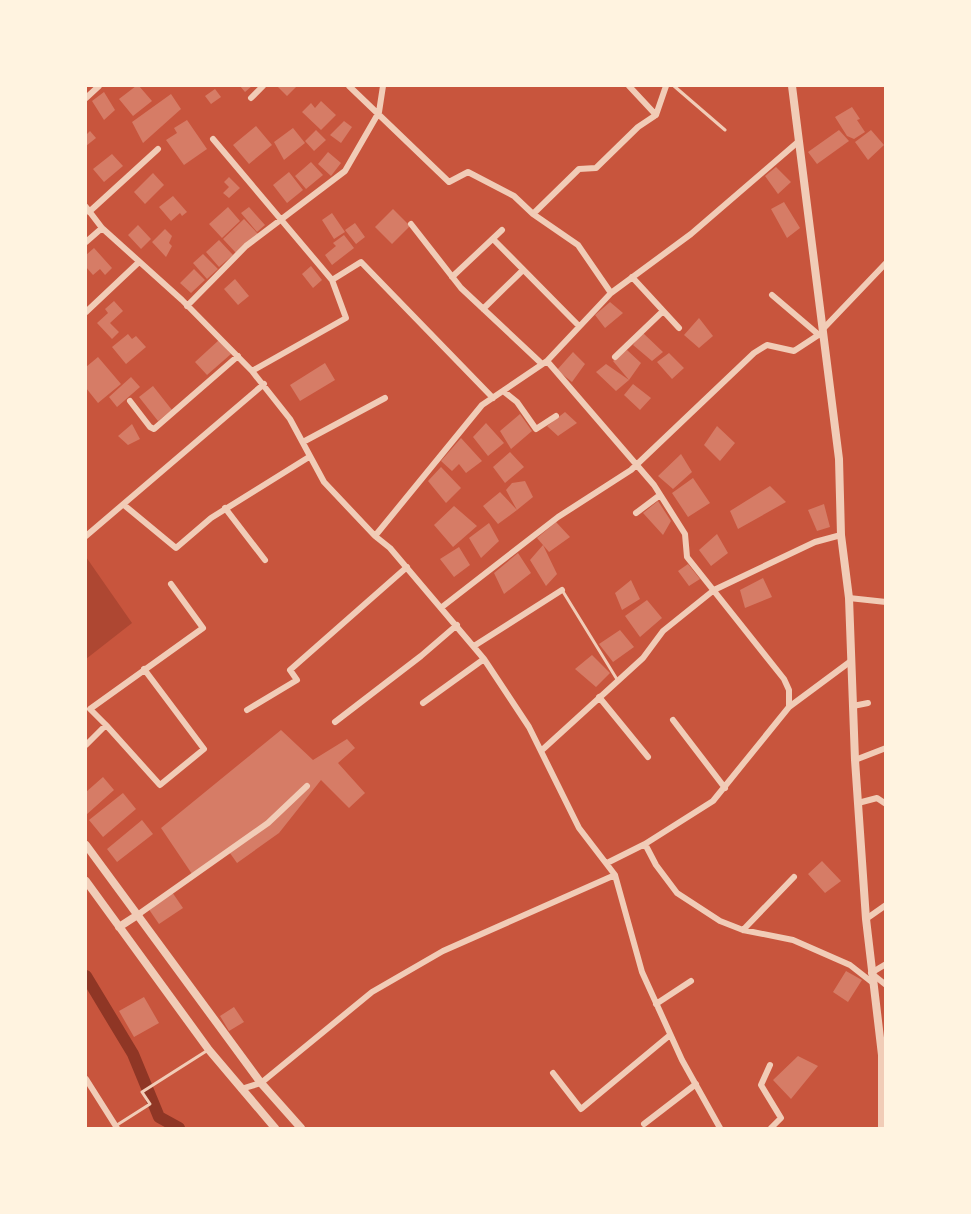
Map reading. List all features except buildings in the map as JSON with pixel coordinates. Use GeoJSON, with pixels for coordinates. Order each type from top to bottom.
{"type":"FeatureCollection","features":[{"type":"Feature","properties":{"kind":"street"},"geometry":{"type":"LineString","coordinates":[[86,98],[99,86]]}},
{"type":"Feature","properties":{"kind":"street"},"geometry":{"type":"LineString","coordinates":[[251,98],[263,86]]}},
{"type":"Feature","properties":{"kind":"street"},"geometry":{"type":"LineString","coordinates":[[349,86],[379,112],[416,152],[449,182],[468,172],[514,196],[533,214],[578,245],[611,293]]}},
{"type":"Feature","properties":{"kind":"street"},"geometry":{"type":"LineString","coordinates":[[187,306],[246,246],[345,171],[379,112],[383,86]]}},
{"type":"Feature","properties":{"kind":"street"},"geometry":{"type":"LineString","coordinates":[[629,86],[656,115]]}},
{"type":"Feature","properties":{"kind":"street"},"geometry":{"type":"LineString","coordinates":[[533,214],[579,169],[596,168],[624,139],[656,115],[666,86]]}},
{"type":"Feature","properties":{"kind":"street"},"geometry":{"type":"LineString","coordinates":[[792,86],[839,459],[841,535],[849,598],[855,759],[866,919],[882,1054],[882,1128]]}},
{"type":"Feature","properties":{"kind":"street"},"geometry":{"type":"LineString","coordinates":[[213,139],[332,280],[346,318],[252,370]]}},
{"type":"Feature","properties":{"kind":"street"},"geometry":{"type":"LineString","coordinates":[[375,536],[482,405],[544,363],[611,293],[691,234],[799,141]]}},
{"type":"Feature","properties":{"kind":"street"},"geometry":{"type":"LineString","coordinates":[[158,149],[87,210],[102,228],[252,370],[290,419],[324,482],[407,567],[484,659],[529,727],[579,828],[615,875],[642,972],[670,1035],[720,1128]]}},
{"type":"Feature","properties":{"kind":"street"},"geometry":{"type":"LineString","coordinates":[[411,224],[452,277],[483,309],[544,363],[638,463],[685,534],[687,557],[784,679],[789,690],[789,707]]}},
{"type":"Feature","properties":{"kind":"street"},"geometry":{"type":"LineString","coordinates":[[86,242],[102,228]]}},
{"type":"Feature","properties":{"kind":"street"},"geometry":{"type":"LineString","coordinates":[[452,277],[502,230]]}},
{"type":"Feature","properties":{"kind":"street"},"geometry":{"type":"LineString","coordinates":[[493,238],[578,325]]}},
{"type":"Feature","properties":{"kind":"street"},"geometry":{"type":"LineString","coordinates":[[86,312],[139,262]]}},
{"type":"Feature","properties":{"kind":"street"},"geometry":{"type":"LineString","coordinates":[[332,280],[362,262],[493,398]]}},
{"type":"Feature","properties":{"kind":"street"},"geometry":{"type":"LineString","coordinates":[[442,607],[558,517],[638,463],[754,353],[767,345],[794,351],[822,332],[885,263]]}},
{"type":"Feature","properties":{"kind":"street"},"geometry":{"type":"LineString","coordinates":[[483,309],[524,270]]}},
{"type":"Feature","properties":{"kind":"street"},"geometry":{"type":"LineString","coordinates":[[632,277],[662,312],[680,328]]}},
{"type":"Feature","properties":{"kind":"street"},"geometry":{"type":"LineString","coordinates":[[772,295],[822,332]]}},
{"type":"Feature","properties":{"kind":"street"},"geometry":{"type":"LineString","coordinates":[[615,357],[662,312]]}},
{"type":"Feature","properties":{"kind":"street"},"geometry":{"type":"LineString","coordinates":[[130,401],[154,429],[238,356]]}},
{"type":"Feature","properties":{"kind":"street"},"geometry":{"type":"LineString","coordinates":[[86,536],[264,384]]}},
{"type":"Feature","properties":{"kind":"street"},"geometry":{"type":"LineString","coordinates":[[503,391],[517,402],[536,429],[556,416]]}},
{"type":"Feature","properties":{"kind":"street"},"geometry":{"type":"LineString","coordinates":[[303,442],[385,398]]}},
{"type":"Feature","properties":{"kind":"street"},"geometry":{"type":"LineString","coordinates":[[124,505],[177,548],[225,508],[309,457]]}},
{"type":"Feature","properties":{"kind":"street"},"geometry":{"type":"LineString","coordinates":[[636,513],[660,495]]}},
{"type":"Feature","properties":{"kind":"street"},"geometry":{"type":"LineString","coordinates":[[225,508],[265,560]]}},
{"type":"Feature","properties":{"kind":"street"},"geometry":{"type":"LineString","coordinates":[[541,751],[643,658],[663,631],[714,590],[814,542],[841,535]]}},
{"type":"Feature","properties":{"kind":"street"},"geometry":{"type":"LineString","coordinates":[[247,710],[297,680],[290,670],[407,567]]}},
{"type":"Feature","properties":{"kind":"street"},"geometry":{"type":"LineString","coordinates":[[144,669],[204,749],[160,785],[90,709],[144,669],[203,628],[171,584]]}},
{"type":"Feature","properties":{"kind":"street"},"geometry":{"type":"LineString","coordinates":[[474,646],[562,590]]}},
{"type":"Feature","properties":{"kind":"street"},"geometry":{"type":"LineString","coordinates":[[849,598],[885,602]]}},
{"type":"Feature","properties":{"kind":"street"},"geometry":{"type":"LineString","coordinates":[[334,722],[457,625]]}},
{"type":"Feature","properties":{"kind":"street"},"geometry":{"type":"LineString","coordinates":[[423,703],[484,659]]}},
{"type":"Feature","properties":{"kind":"street"},"geometry":{"type":"LineString","coordinates":[[607,863],[645,844],[713,801],[789,707],[851,661]]}},
{"type":"Feature","properties":{"kind":"street"},"geometry":{"type":"LineString","coordinates":[[599,697],[648,757]]}},
{"type":"Feature","properties":{"kind":"street"},"geometry":{"type":"LineString","coordinates":[[853,706],[868,703]]}},
{"type":"Feature","properties":{"kind":"street"},"geometry":{"type":"LineString","coordinates":[[673,720],[725,788]]}},
{"type":"Feature","properties":{"kind":"street"},"geometry":{"type":"LineString","coordinates":[[86,745],[106,725]]}},
{"type":"Feature","properties":{"kind":"street"},"geometry":{"type":"LineString","coordinates":[[855,759],[885,748]]}},
{"type":"Feature","properties":{"kind":"street"},"geometry":{"type":"LineString","coordinates":[[119,927],[268,823],[307,786]]}},
{"type":"Feature","properties":{"kind":"street"},"geometry":{"type":"LineString","coordinates":[[858,803],[877,798],[885,804]]}},
{"type":"Feature","properties":{"kind":"street"},"geometry":{"type":"LineString","coordinates":[[645,844],[656,865],[677,893],[720,921],[744,930],[793,940],[850,965],[873,983]]}},
{"type":"Feature","properties":{"kind":"street"},"geometry":{"type":"LineString","coordinates":[[86,845],[261,1083],[301,1128]]}},
{"type":"Feature","properties":{"kind":"street"},"geometry":{"type":"LineString","coordinates":[[241,1089],[261,1083],[372,992],[443,951],[615,875]]}},
{"type":"Feature","properties":{"kind":"street"},"geometry":{"type":"LineString","coordinates":[[744,930],[794,877]]}},
{"type":"Feature","properties":{"kind":"street"},"geometry":{"type":"LineString","coordinates":[[86,881],[209,1050],[275,1128]]}},
{"type":"Feature","properties":{"kind":"street"},"geometry":{"type":"LineString","coordinates":[[866,919],[885,905]]}},
{"type":"Feature","properties":{"kind":"street"},"geometry":{"type":"LineString","coordinates":[[872,973],[885,964]]}},
{"type":"Feature","properties":{"kind":"street"},"geometry":{"type":"LineString","coordinates":[[872,973],[885,985]]}},
{"type":"Feature","properties":{"kind":"street"},"geometry":{"type":"LineString","coordinates":[[656,1004],[691,981]]}},
{"type":"Feature","properties":{"kind":"street"},"geometry":{"type":"LineString","coordinates":[[553,1073],[581,1109],[670,1035]]}},
{"type":"Feature","properties":{"kind":"street"},"geometry":{"type":"LineString","coordinates":[[770,1065],[761,1085],[781,1118],[771,1128]]}},
{"type":"Feature","properties":{"kind":"street"},"geometry":{"type":"LineString","coordinates":[[86,1079],[116,1127]]}},
{"type":"Feature","properties":{"kind":"street"},"geometry":{"type":"LineString","coordinates":[[644,1124],[696,1084]]}},
{"type":"Feature","properties":{"kind":"lane"},"geometry":{"type":"LineString","coordinates":[[674,86],[725,130]]}},
{"type":"Feature","properties":{"kind":"lane"},"geometry":{"type":"LineString","coordinates":[[562,590],[618,681]]}},
{"type":"Feature","properties":{"kind":"lane"},"geometry":{"type":"LineString","coordinates":[[116,1127],[150,1104],[142,1092],[209,1050]]}},
{"type":"Feature","properties":{"kind":"shaded area"},"geometry":{"type":"Polygon","coordinates":[[[86,557],[132,623],[86,659],[86,557]]]}},
{"type":"Feature","properties":{"kind":"waterway"},"geometry":{"type":"LineString","coordinates":[[86,976],[133,1054],[159,1117],[179,1128]]}}]}
